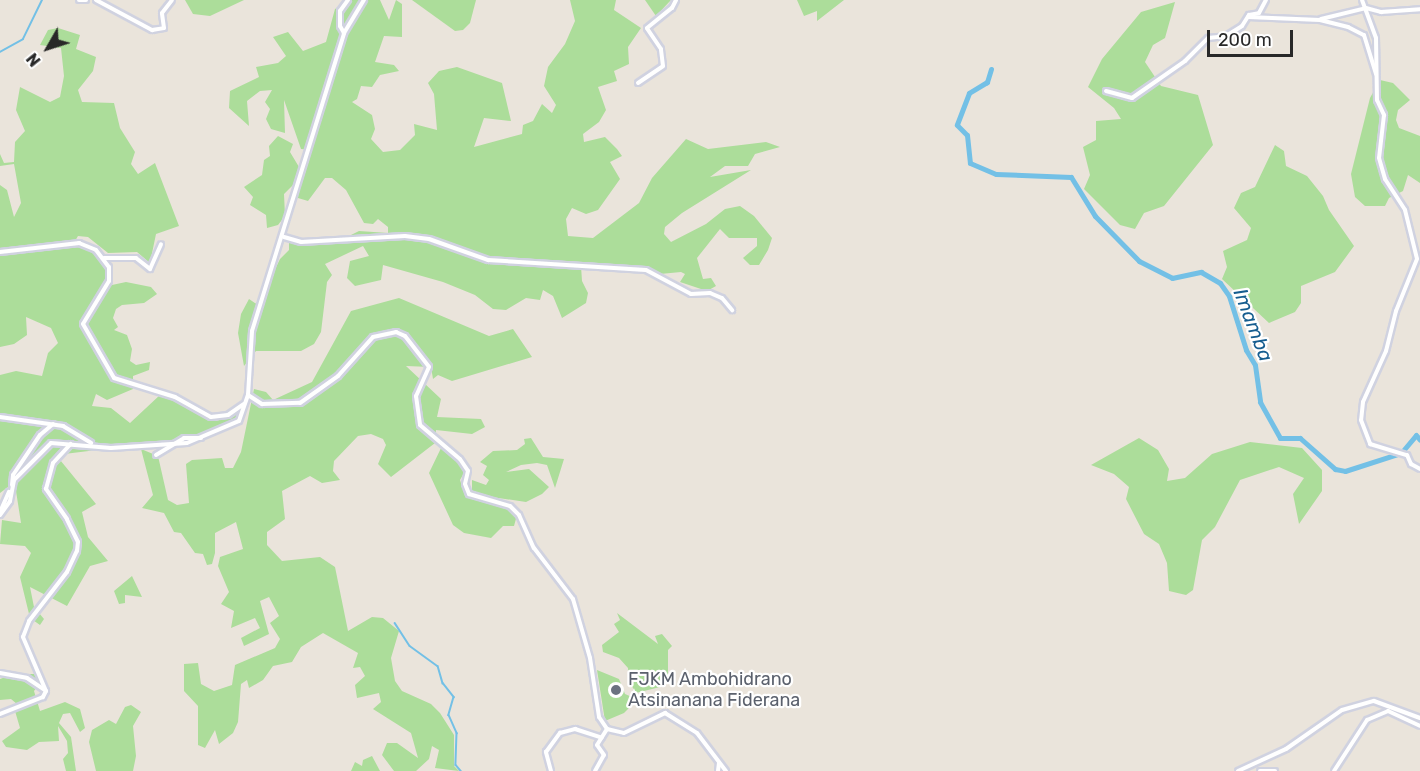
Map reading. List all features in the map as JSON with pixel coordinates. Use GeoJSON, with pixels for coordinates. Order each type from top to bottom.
{"type":"FeatureCollection","features":[{"type":"Feature","properties":{"kind":"street"},"geometry":{"type":"LineString","coordinates":[[79,0],[86,0]]}},
{"type":"Feature","properties":{"kind":"street"},"geometry":{"type":"LineString","coordinates":[[96,0],[152,30],[164,28],[162,13],[172,0]]}},
{"type":"Feature","properties":{"kind":"street"},"geometry":{"type":"LineString","coordinates":[[344,33],[340,26],[340,11],[348,0]]}},
{"type":"Feature","properties":{"kind":"street"},"geometry":{"type":"LineString","coordinates":[[0,417],[54,424],[92,443],[111,448],[174,443],[202,438],[239,421],[248,395],[252,331],[284,237],[344,33],[363,0]]}},
{"type":"Feature","properties":{"kind":"street"},"geometry":{"type":"LineString","coordinates":[[638,83],[663,66],[662,49],[646,28],[671,9],[676,0]]}},
{"type":"Feature","properties":{"kind":"street"},"geometry":{"type":"LineString","coordinates":[[1106,91],[1132,98],[1185,61],[1208,38],[1226,36],[1248,18],[1259,13],[1266,0]]}},
{"type":"Feature","properties":{"kind":"street"},"geometry":{"type":"LineString","coordinates":[[1362,0],[1376,38],[1377,99],[1384,115],[1379,158],[1386,178],[1405,210],[1417,259],[1396,311],[1386,351],[1363,402],[1361,420],[1370,444],[1407,455],[1411,464],[1420,469]]}},
{"type":"Feature","properties":{"kind":"street"},"geometry":{"type":"LineString","coordinates":[[1248,18],[1320,20],[1366,8],[1381,12],[1420,9]]}},
{"type":"Feature","properties":{"kind":"street"},"geometry":{"type":"LineString","coordinates":[[1320,20],[1364,35],[1372,51],[1378,81]]}},
{"type":"Feature","properties":{"kind":"street"},"geometry":{"type":"LineString","coordinates":[[284,237],[302,242],[405,236],[429,239],[488,260],[646,270],[691,294],[710,293],[722,298],[732,310]]}},
{"type":"Feature","properties":{"kind":"street"},"geometry":{"type":"LineString","coordinates":[[0,252],[79,243],[104,258],[136,258],[150,269],[162,244]]}},
{"type":"Feature","properties":{"kind":"street"},"geometry":{"type":"LineString","coordinates":[[104,258],[110,272],[109,281],[83,324],[114,378],[175,397],[211,417],[237,411],[248,395]]}},
{"type":"Feature","properties":{"kind":"street"},"geometry":{"type":"LineString","coordinates":[[248,395],[262,404],[300,403],[338,376],[373,337],[396,332],[405,336],[429,367],[416,396],[420,425],[460,459],[468,471],[465,484],[469,494],[510,506],[519,515],[534,548],[573,600],[590,658],[599,717],[607,729],[624,733],[665,713],[697,733],[726,771]]}},
{"type":"Feature","properties":{"kind":"street"},"geometry":{"type":"LineString","coordinates":[[0,513],[10,501],[12,484],[38,437],[54,424]]}},
{"type":"Feature","properties":{"kind":"street"},"geometry":{"type":"LineString","coordinates":[[12,484],[51,443],[92,443]]}},
{"type":"Feature","properties":{"kind":"street"},"geometry":{"type":"LineString","coordinates":[[0,714],[43,697],[46,691],[23,637],[29,621],[67,572],[76,551],[78,542],[68,519],[46,489],[53,463],[71,443]]}},
{"type":"Feature","properties":{"kind":"street"},"geometry":{"type":"LineString","coordinates":[[156,455],[174,443]]}},
{"type":"Feature","properties":{"kind":"street"},"geometry":{"type":"LineString","coordinates":[[0,673],[27,678],[46,691]]}},
{"type":"Feature","properties":{"kind":"street"},"geometry":{"type":"LineString","coordinates":[[1238,771],[1286,748],[1342,710],[1374,701],[1420,718]]}},
{"type":"Feature","properties":{"kind":"street"},"geometry":{"type":"LineString","coordinates":[[1334,771],[1366,720],[1388,711],[1420,726]]}},
{"type":"Feature","properties":{"kind":"street"},"geometry":{"type":"LineString","coordinates":[[551,771],[546,752],[560,733],[575,729],[602,738]]}},
{"type":"Feature","properties":{"kind":"street"},"geometry":{"type":"LineString","coordinates":[[595,771],[604,755],[597,745],[607,729]]}},
{"type":"Feature","properties":{"kind":"street"},"geometry":{"type":"LineString","coordinates":[[718,771],[719,762]]}},
{"type":"Feature","properties":{"kind":"street"},"geometry":{"type":"LineString","coordinates":[[1260,771],[1275,771]]}},
{"type":"Feature","properties":{"kind":"green space"},"geometry":{"type":"Polygon","coordinates":[[[185,0],[244,0],[210,16],[193,14],[185,0]]]}},
{"type":"Feature","properties":{"kind":"green space"},"geometry":{"type":"Polygon","coordinates":[[[350,0],[380,0],[389,20],[396,0],[402,4],[402,37],[384,36],[375,62],[394,65],[399,71],[380,75],[372,87],[361,86],[357,99],[352,102],[372,115],[375,129],[371,139],[383,152],[400,150],[415,135],[414,124],[437,130],[434,94],[428,83],[439,71],[457,67],[502,83],[511,121],[484,118],[474,147],[522,134],[523,125],[533,121],[542,104],[552,113],[556,105],[544,86],[548,67],[565,44],[575,21],[570,0],[616,0],[614,10],[641,28],[628,47],[629,64],[614,71],[617,81],[598,87],[606,110],[599,122],[583,134],[584,142],[605,137],[617,149],[622,156],[610,162],[620,179],[598,210],[586,214],[572,208],[566,219],[568,236],[593,238],[639,203],[652,178],[686,139],[708,149],[766,142],[780,147],[755,154],[748,166],[725,166],[710,177],[751,170],[682,213],[665,227],[664,234],[671,242],[706,224],[725,209],[740,206],[754,216],[772,238],[759,265],[750,265],[743,258],[757,246],[757,238],[729,238],[720,229],[697,258],[703,279],[711,278],[716,286],[707,291],[680,282],[685,274],[681,272],[660,274],[581,266],[582,281],[588,293],[586,303],[562,318],[553,296],[543,290],[540,300],[526,298],[506,310],[493,309],[475,295],[443,282],[383,265],[381,280],[355,286],[347,278],[350,261],[369,256],[363,246],[325,264],[332,275],[327,282],[321,332],[314,344],[301,351],[256,351],[244,366],[238,333],[241,314],[249,299],[258,305],[280,259],[289,250],[289,242],[337,242],[359,231],[388,233],[388,227],[378,219],[373,224],[364,223],[346,190],[332,178],[325,178],[308,201],[298,198],[299,186],[293,185],[284,194],[285,216],[278,225],[267,228],[266,215],[250,205],[253,197],[244,187],[262,175],[264,160],[270,156],[269,146],[278,136],[293,144],[290,152],[302,172],[312,150],[301,149],[284,100],[285,133],[271,129],[266,119],[270,109],[265,102],[272,90],[260,91],[247,101],[249,126],[229,108],[230,91],[259,77],[256,67],[278,63],[286,56],[273,37],[288,32],[303,51],[326,42],[335,9],[350,0]]]}},
{"type":"Feature","properties":{"kind":"green space"},"geometry":{"type":"Polygon","coordinates":[[[412,0],[476,0],[470,23],[463,30],[455,31],[412,0]]]}},
{"type":"Feature","properties":{"kind":"green space"},"geometry":{"type":"Polygon","coordinates":[[[645,0],[671,0],[656,16],[645,0]]]}},
{"type":"Feature","properties":{"kind":"green space"},"geometry":{"type":"Polygon","coordinates":[[[797,0],[844,0],[817,21],[817,11],[804,16],[797,0]]]}},
{"type":"Feature","properties":{"kind":"green space"},"geometry":{"type":"Polygon","coordinates":[[[1175,2],[1165,38],[1153,45],[1145,62],[1161,86],[1198,95],[1213,145],[1164,206],[1144,213],[1135,229],[1120,225],[1084,189],[1090,175],[1083,147],[1096,140],[1096,121],[1121,119],[1114,108],[1088,87],[1102,59],[1141,12],[1175,2]]]}},
{"type":"Feature","properties":{"kind":"green space"},"geometry":{"type":"Polygon","coordinates":[[[58,28],[80,35],[76,49],[96,57],[93,71],[78,90],[82,102],[114,103],[120,128],[135,152],[131,164],[138,174],[155,163],[179,226],[156,234],[150,263],[137,252],[108,253],[88,237],[78,236],[72,246],[86,247],[111,267],[112,285],[126,282],[151,287],[157,294],[144,303],[122,305],[116,309],[113,318],[118,327],[114,330],[127,335],[132,349],[130,361],[136,365],[150,362],[149,370],[133,376],[133,389],[107,400],[96,394],[92,406],[111,408],[130,423],[161,394],[216,421],[241,413],[234,423],[187,439],[56,455],[96,504],[82,512],[88,537],[108,561],[90,566],[67,606],[30,587],[34,607],[44,619],[40,625],[30,618],[20,577],[31,553],[25,546],[0,544],[2,520],[21,523],[16,491],[8,487],[0,493],[0,375],[16,371],[42,376],[48,353],[58,343],[51,328],[26,317],[27,335],[14,344],[0,347],[0,185],[7,190],[14,217],[21,203],[14,164],[0,166],[0,154],[4,163],[14,162],[15,142],[25,131],[16,110],[20,87],[50,102],[60,97],[64,76],[61,48],[40,45],[48,30],[58,28]]]}},
{"type":"Feature","properties":{"kind":"green space"},"geometry":{"type":"Polygon","coordinates":[[[1380,80],[1393,83],[1410,100],[1398,110],[1396,120],[1399,128],[1420,136],[1420,183],[1408,175],[1403,191],[1389,198],[1385,206],[1365,206],[1355,197],[1351,174],[1370,98],[1380,80]]]}},
{"type":"Feature","properties":{"kind":"green space"},"geometry":{"type":"Polygon","coordinates":[[[1275,145],[1284,151],[1286,166],[1307,176],[1323,196],[1329,210],[1354,246],[1335,272],[1301,286],[1301,303],[1295,312],[1269,323],[1222,279],[1227,267],[1223,251],[1247,240],[1251,228],[1234,208],[1241,193],[1255,187],[1275,145]]]}},
{"type":"Feature","properties":{"kind":"green space"},"geometry":{"type":"Polygon","coordinates":[[[399,298],[489,336],[513,329],[532,357],[452,381],[438,375],[433,379],[431,367],[406,366],[441,399],[437,417],[481,419],[485,427],[472,434],[436,430],[435,443],[391,477],[378,464],[386,445],[383,439],[371,434],[358,436],[334,461],[333,471],[340,480],[322,483],[310,476],[282,491],[285,519],[267,532],[267,545],[282,561],[320,557],[335,567],[348,631],[372,617],[383,618],[399,631],[391,658],[395,681],[402,691],[431,704],[440,713],[454,735],[454,766],[459,771],[435,768],[439,750],[432,746],[429,759],[416,771],[394,771],[382,755],[387,743],[397,743],[418,758],[411,733],[373,709],[381,702],[379,693],[357,698],[355,685],[365,676],[360,667],[353,668],[358,653],[323,633],[301,647],[292,662],[273,666],[263,680],[249,688],[247,680],[241,684],[238,722],[233,733],[219,744],[215,730],[205,748],[198,745],[198,706],[184,691],[184,664],[198,663],[201,684],[214,691],[232,685],[235,665],[275,648],[280,639],[270,623],[279,616],[269,597],[260,601],[269,634],[244,646],[241,638],[260,628],[255,618],[231,628],[234,611],[221,604],[229,592],[218,566],[220,557],[243,549],[236,522],[215,533],[215,553],[212,564],[207,565],[203,554],[195,553],[181,533],[174,532],[164,513],[142,508],[153,495],[141,449],[158,456],[168,500],[177,505],[189,503],[186,464],[192,460],[222,458],[225,468],[233,468],[241,452],[254,389],[266,392],[273,400],[312,382],[351,311],[399,298]]]}},
{"type":"Feature","properties":{"kind":"green space"},"geometry":{"type":"Polygon","coordinates":[[[531,438],[543,457],[564,459],[555,488],[547,465],[537,463],[521,465],[506,472],[529,469],[549,487],[542,494],[526,502],[472,494],[472,480],[486,485],[489,480],[483,475],[487,466],[480,462],[493,451],[517,450],[525,444],[524,439],[531,438]]]}},
{"type":"Feature","properties":{"kind":"green space"},"geometry":{"type":"Polygon","coordinates":[[[1139,438],[1158,450],[1169,469],[1167,481],[1185,478],[1212,454],[1250,442],[1302,448],[1322,470],[1322,491],[1299,524],[1293,494],[1304,478],[1279,467],[1240,480],[1215,527],[1202,540],[1193,590],[1186,595],[1169,591],[1167,563],[1159,544],[1144,534],[1126,499],[1129,487],[1114,474],[1091,465],[1139,438]]]}},
{"type":"Feature","properties":{"kind":"green space"},"geometry":{"type":"Polygon","coordinates":[[[442,446],[465,471],[460,480],[465,496],[508,507],[517,515],[514,526],[503,526],[491,538],[464,533],[453,525],[429,473],[442,446]]]}},
{"type":"Feature","properties":{"kind":"green space"},"geometry":{"type":"Polygon","coordinates":[[[132,576],[142,597],[125,595],[125,603],[119,604],[114,591],[132,576]]]}},
{"type":"Feature","properties":{"kind":"green space"},"geometry":{"type":"Polygon","coordinates":[[[617,613],[658,644],[655,636],[662,634],[672,646],[668,650],[668,678],[664,686],[636,693],[629,681],[628,668],[619,658],[603,652],[602,645],[619,632],[614,624],[620,620],[617,613]]]}},
{"type":"Feature","properties":{"kind":"green space"},"geometry":{"type":"Polygon","coordinates":[[[597,670],[619,679],[625,694],[632,697],[632,705],[624,713],[605,721],[597,670]]]}},
{"type":"Feature","properties":{"kind":"green space"},"geometry":{"type":"Polygon","coordinates":[[[14,674],[36,674],[41,681],[34,691],[40,711],[65,702],[80,709],[85,728],[80,732],[70,713],[63,714],[59,723],[71,737],[76,771],[66,771],[63,759],[68,753],[67,741],[58,726],[59,741],[39,742],[27,750],[6,747],[2,741],[20,728],[15,711],[17,704],[11,699],[0,700],[0,679],[14,674]]]}},
{"type":"Feature","properties":{"kind":"green space"},"geometry":{"type":"Polygon","coordinates":[[[131,705],[141,712],[133,726],[136,756],[133,771],[96,771],[89,742],[92,730],[109,720],[116,724],[125,707],[131,705]]]}},
{"type":"Feature","properties":{"kind":"green space"},"geometry":{"type":"Polygon","coordinates":[[[372,756],[380,771],[351,771],[355,762],[362,766],[363,760],[372,756]]]}},
{"type":"Feature","properties":{"kind":"waterway"},"geometry":{"type":"LineString","coordinates":[[0,52],[23,39],[42,0]]}},
{"type":"Feature","properties":{"kind":"waterway","name":"Imamba"},"geometry":{"type":"LineString","coordinates":[[991,69],[987,82],[969,93],[957,125],[967,135],[970,163],[996,174],[1071,177],[1095,216],[1139,261],[1172,278],[1201,272],[1220,283],[1229,296],[1246,350],[1255,365],[1260,402],[1280,438],[1300,438],[1335,469],[1345,471],[1401,453],[1416,435],[1420,440]]}},
{"type":"Feature","properties":{"kind":"waterway"},"geometry":{"type":"LineString","coordinates":[[395,623],[410,646],[438,666],[443,683],[454,697],[449,715],[457,733],[456,765],[461,771]]}},
{"type":"Feature","properties":{"kind":"place","name":"FJKM Ambohidrano Atsinanana Fiderana"},"geometry":{"type":"Point","coordinates":[616,690]}}]}
